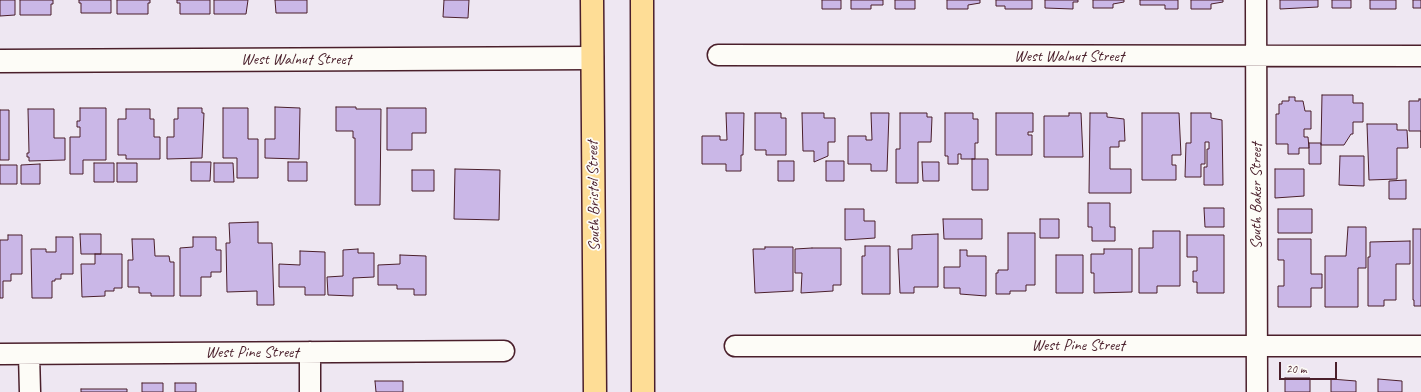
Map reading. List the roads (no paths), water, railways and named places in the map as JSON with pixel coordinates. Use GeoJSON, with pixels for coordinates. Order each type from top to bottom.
{"type":"FeatureCollection","features":[{"type":"Feature","properties":{"kind":"main road","name":"South Bristol Street"},"geometry":{"type":"LineString","coordinates":[[592,0],[595,392]]}},
{"type":"Feature","properties":{"kind":"main road"},"geometry":{"type":"LineString","coordinates":[[642,0],[643,392]]}},
{"type":"Feature","properties":{"kind":"street","name":"South Baker Street"},"geometry":{"type":"LineString","coordinates":[[1256,0],[1257,392]]}},
{"type":"Feature","properties":{"kind":"street","name":"West Walnut Street"},"geometry":{"type":"LineString","coordinates":[[718,56],[1421,56]]}},
{"type":"Feature","properties":{"kind":"street","name":"West Walnut Street"},"geometry":{"type":"LineString","coordinates":[[0,61],[592,58]]}},
{"type":"Feature","properties":{"kind":"street","name":"West Pine Street"},"geometry":{"type":"LineString","coordinates":[[736,346],[1421,346]]}},
{"type":"Feature","properties":{"kind":"street","name":"West Pine Street"},"geometry":{"type":"LineString","coordinates":[[0,354],[504,351]]}},
{"type":"Feature","properties":{"kind":"street"},"geometry":{"type":"LineString","coordinates":[[310,352],[310,392]]}},
{"type":"Feature","properties":{"kind":"street"},"geometry":{"type":"LineString","coordinates":[[29,354],[30,392]]}}]}
